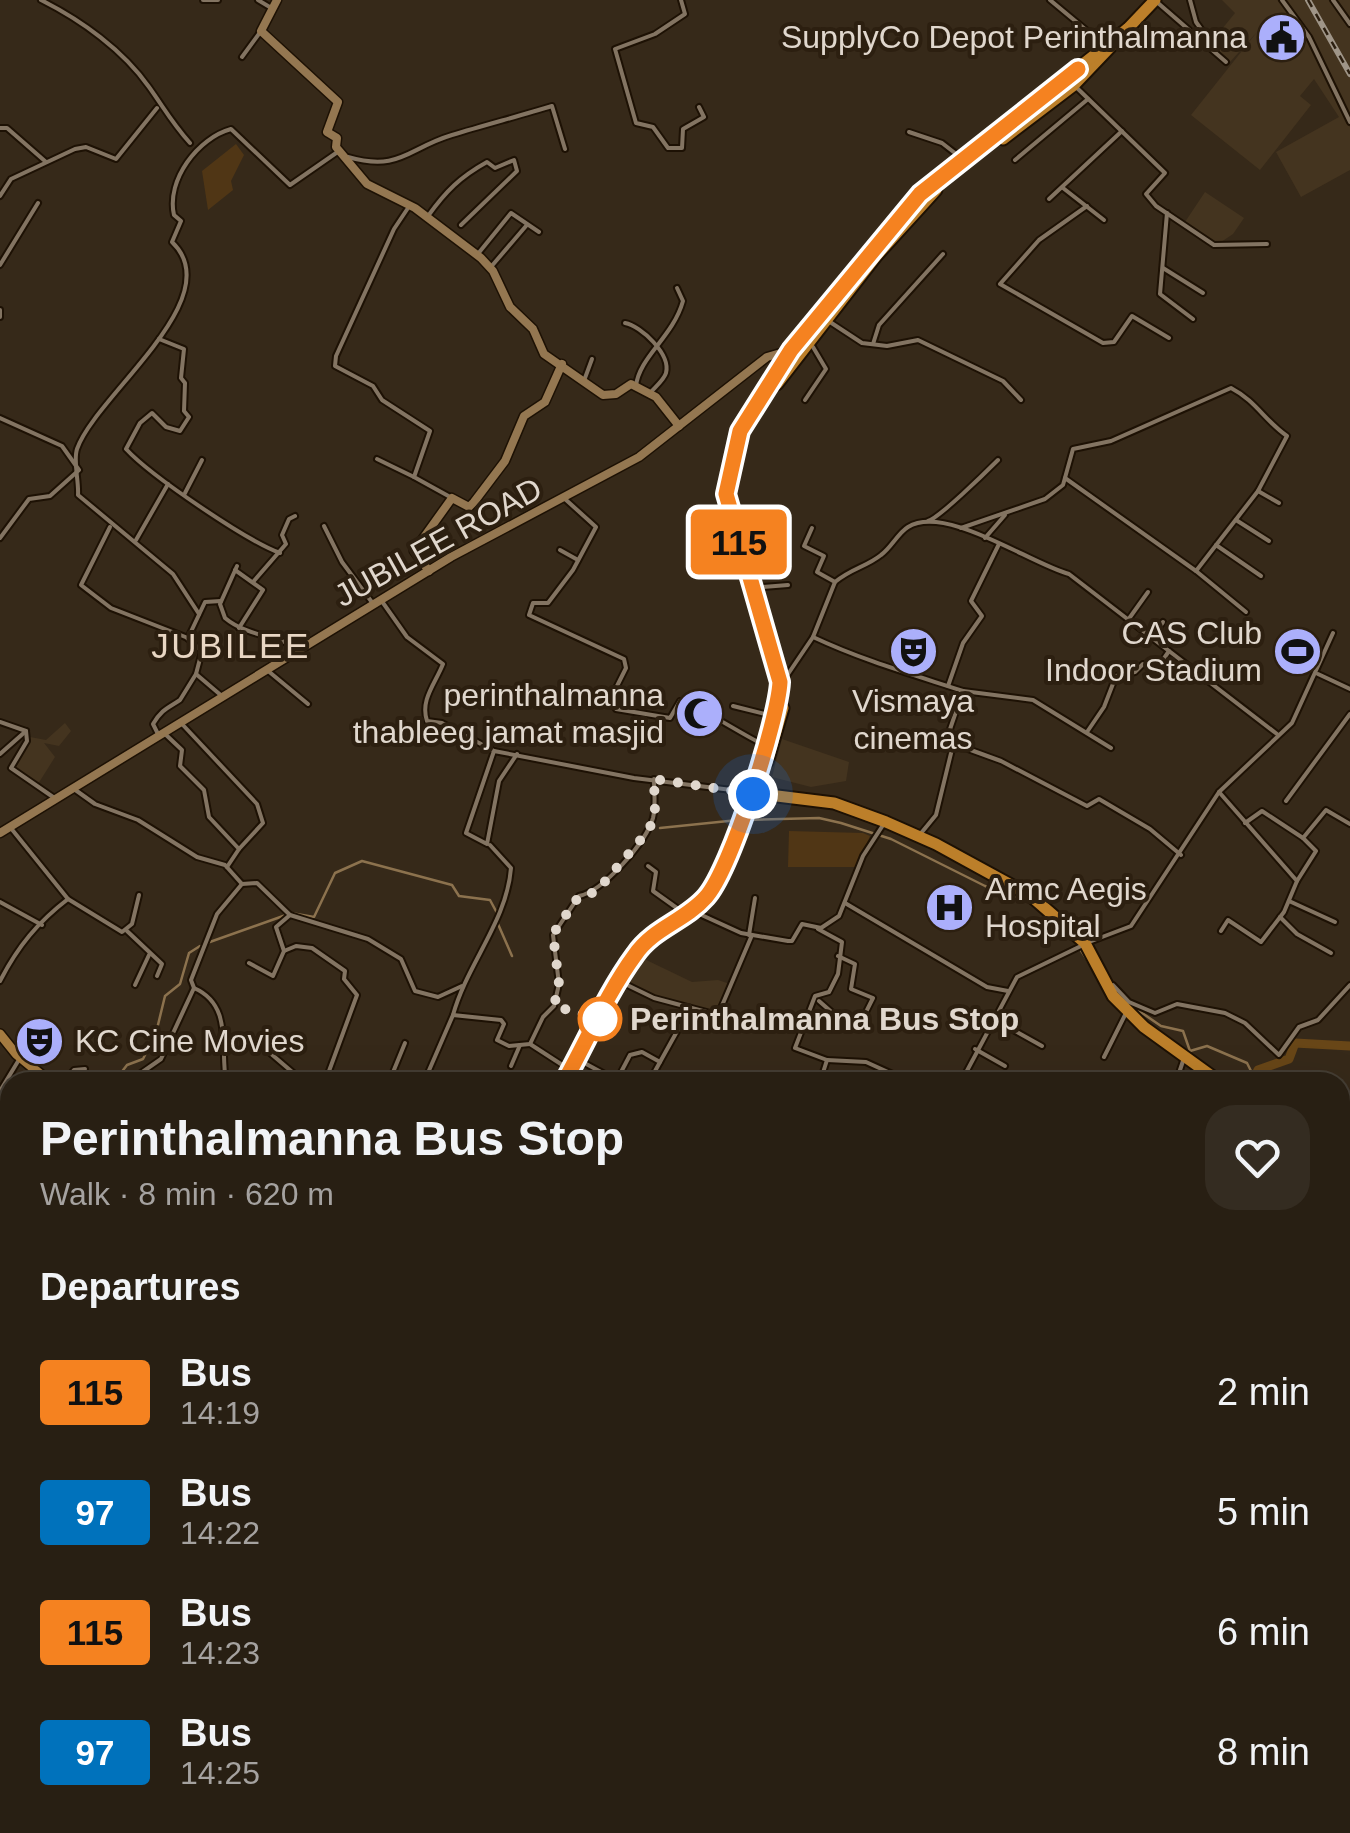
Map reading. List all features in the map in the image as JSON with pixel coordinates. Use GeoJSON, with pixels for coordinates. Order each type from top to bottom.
{"type":"FeatureCollection","features":[{"type":"Feature","properties":{"kind":"highway"},"geometry":{"type":"LineString","coordinates":[[570,1072],[619,981],[648,938],[687,912],[719,878],[753,794],[782,703],[786,677],[763,586],[740,527],[732,492],[735,467],[752,422],[796,355],[938,188],[1074,84],[1155,0]]}},
{"type":"Feature","properties":{"kind":"highway"},"geometry":{"type":"LineString","coordinates":[[753,794],[764,745],[782,703],[780,682],[726,494],[740,431],[892,224],[920,194],[1127,28]]}},
{"type":"Feature","properties":{"kind":"highway"},"geometry":{"type":"LineString","coordinates":[[753,794],[834,803],[880,830],[919,836],[1032,896],[1080,946],[1127,1011],[1205,1072]]}},
{"type":"Feature","properties":{"kind":"main road"},"geometry":{"type":"LineString","coordinates":[[0,1034],[38,1072]]}},
{"type":"Feature","properties":{"kind":"street"},"geometry":{"type":"LineString","coordinates":[[41,0],[81,20],[149,86],[158,106],[190,143]]}},
{"type":"Feature","properties":{"kind":"street"},"geometry":{"type":"LineString","coordinates":[[203,0],[218,0]]}},
{"type":"Feature","properties":{"kind":"street"},"geometry":{"type":"LineString","coordinates":[[242,57],[275,4],[258,0]]}},
{"type":"Feature","properties":{"kind":"street"},"geometry":{"type":"LineString","coordinates":[[681,0],[685,14],[655,34],[615,49],[636,123],[652,127],[668,148],[682,148],[683,128],[704,117],[699,107]]}},
{"type":"Feature","properties":{"kind":"street"},"geometry":{"type":"LineString","coordinates":[[1050,0],[1103,44]]}},
{"type":"Feature","properties":{"kind":"street"},"geometry":{"type":"LineString","coordinates":[[1155,0],[1226,62]]}},
{"type":"Feature","properties":{"kind":"street"},"geometry":{"type":"LineString","coordinates":[[1190,0],[1196,22],[1212,42]]}},
{"type":"Feature","properties":{"kind":"street"},"geometry":{"type":"LineString","coordinates":[[1282,0],[1309,37],[1350,122]]}},
{"type":"Feature","properties":{"kind":"street"},"geometry":{"type":"LineString","coordinates":[[1332,0],[1350,24]]}},
{"type":"Feature","properties":{"kind":"street"},"geometry":{"type":"LineString","coordinates":[[261,31],[338,102],[327,132],[337,138],[342,153],[367,184],[428,216],[477,254],[490,268],[510,307],[534,329],[544,354],[606,396],[629,384],[650,393],[679,426]]}},
{"type":"Feature","properties":{"kind":"street"},"geometry":{"type":"LineString","coordinates":[[1074,84],[1166,173],[1146,194],[1166,212],[1214,246],[1267,244]]}},
{"type":"Feature","properties":{"kind":"street"},"geometry":{"type":"LineString","coordinates":[[1015,160],[1088,100]]}},
{"type":"Feature","properties":{"kind":"street"},"geometry":{"type":"LineString","coordinates":[[0,196],[11,179],[57,154],[86,147],[116,158],[158,106]]}},
{"type":"Feature","properties":{"kind":"street"},"geometry":{"type":"LineString","coordinates":[[342,153],[376,165],[408,158],[449,136],[552,106],[565,148]]}},
{"type":"Feature","properties":{"kind":"street"},"geometry":{"type":"LineString","coordinates":[[0,128],[7,128],[46,162]]}},
{"type":"Feature","properties":{"kind":"street"},"geometry":{"type":"LineString","coordinates":[[199,614],[173,574],[136,540],[110,526],[78,495],[76,450],[89,426],[181,310],[184,258],[172,242],[181,221],[174,216],[172,197],[193,152],[225,130],[236,130],[242,141],[290,185],[342,153]]}},
{"type":"Feature","properties":{"kind":"street"},"geometry":{"type":"LineString","coordinates":[[1049,199],[1122,131]]}},
{"type":"Feature","properties":{"kind":"street"},"geometry":{"type":"LineString","coordinates":[[908,132],[942,142],[964,160]]}},
{"type":"Feature","properties":{"kind":"street"},"geometry":{"type":"LineString","coordinates":[[428,216],[447,190],[468,172],[488,162],[495,168],[514,160],[517,171],[461,226]]}},
{"type":"Feature","properties":{"kind":"street"},"geometry":{"type":"LineString","coordinates":[[1062,188],[1104,220]]}},
{"type":"Feature","properties":{"kind":"street"},"geometry":{"type":"LineString","coordinates":[[0,265],[38,204]]}},
{"type":"Feature","properties":{"kind":"street"},"geometry":{"type":"LineString","coordinates":[[410,206],[394,229],[336,356],[336,366],[373,386],[382,400],[430,431],[414,477]]}},
{"type":"Feature","properties":{"kind":"street"},"geometry":{"type":"LineString","coordinates":[[1087,206],[1039,240],[1000,284],[1103,344],[1114,342],[1132,316],[1169,338]]}},
{"type":"Feature","properties":{"kind":"street"},"geometry":{"type":"LineString","coordinates":[[477,254],[511,212],[539,232]]}},
{"type":"Feature","properties":{"kind":"street"},"geometry":{"type":"LineString","coordinates":[[1166,212],[1160,294],[1194,319]]}},
{"type":"Feature","properties":{"kind":"street"},"geometry":{"type":"LineString","coordinates":[[490,268],[526,224]]}},
{"type":"Feature","properties":{"kind":"street"},"geometry":{"type":"LineString","coordinates":[[873,344],[879,325],[943,254]]}},
{"type":"Feature","properties":{"kind":"street"},"geometry":{"type":"LineString","coordinates":[[1163,268],[1203,293]]}},
{"type":"Feature","properties":{"kind":"street"},"geometry":{"type":"LineString","coordinates":[[636,386],[642,364],[659,348],[682,306],[677,288]]}},
{"type":"Feature","properties":{"kind":"street"},"geometry":{"type":"LineString","coordinates":[[826,320],[862,344],[918,340],[1003,380],[1021,400]]}},
{"type":"Feature","properties":{"kind":"street"},"geometry":{"type":"LineString","coordinates":[[625,324],[636,326],[659,348],[666,372],[650,393]]}},
{"type":"Feature","properties":{"kind":"street"},"geometry":{"type":"LineString","coordinates":[[159,339],[184,348],[181,378],[186,382],[184,411],[189,417],[180,431],[166,427],[152,413],[140,423],[126,449],[145,470],[186,493],[251,542],[280,553]]}},
{"type":"Feature","properties":{"kind":"street"},"geometry":{"type":"LineString","coordinates":[[805,400],[826,369],[810,343]]}},
{"type":"Feature","properties":{"kind":"street","name":"JUBILEE ROAD"},"geometry":{"type":"LineString","coordinates":[[0,833],[428,571],[639,456],[767,357],[796,355]]}},
{"type":"Feature","properties":{"kind":"street"},"geometry":{"type":"LineString","coordinates":[[584,381],[592,360]]}},
{"type":"Feature","properties":{"kind":"street"},"geometry":{"type":"LineString","coordinates":[[376,458],[469,507],[505,462],[524,416],[544,402],[562,364]]}},
{"type":"Feature","properties":{"kind":"street"},"geometry":{"type":"LineString","coordinates":[[961,528],[1046,499],[1065,478],[1073,449],[1111,440],[1231,388],[1252,398],[1269,423],[1287,436],[1258,491],[1196,571]]}},
{"type":"Feature","properties":{"kind":"street"},"geometry":{"type":"LineString","coordinates":[[0,418],[62,446],[79,470]]}},
{"type":"Feature","properties":{"kind":"street"},"geometry":{"type":"LineString","coordinates":[[186,493],[202,460]]}},
{"type":"Feature","properties":{"kind":"street"},"geometry":{"type":"LineString","coordinates":[[786,677],[812,637],[835,582],[854,566],[884,553],[910,526],[938,518],[952,499],[998,460]]}},
{"type":"Feature","properties":{"kind":"street"},"geometry":{"type":"LineString","coordinates":[[0,538],[28,499],[50,496],[79,470]]}},
{"type":"Feature","properties":{"kind":"street"},"geometry":{"type":"LineString","coordinates":[[1065,478],[1196,571],[1246,612]]}},
{"type":"Feature","properties":{"kind":"street"},"geometry":{"type":"LineString","coordinates":[[136,540],[168,484]]}},
{"type":"Feature","properties":{"kind":"street"},"geometry":{"type":"LineString","coordinates":[[1258,491],[1279,503]]}},
{"type":"Feature","properties":{"kind":"street"},"geometry":{"type":"LineString","coordinates":[[428,571],[414,551],[452,498]]}},
{"type":"Feature","properties":{"kind":"street"},"geometry":{"type":"LineString","coordinates":[[565,499],[596,524],[578,560],[549,602],[536,602],[528,614],[624,660],[626,668],[610,700],[612,706],[670,718],[680,701],[722,718],[728,726],[764,745]]}},
{"type":"Feature","properties":{"kind":"street"},"geometry":{"type":"LineString","coordinates":[[986,538],[1007,514]]}},
{"type":"Feature","properties":{"kind":"street"},"geometry":{"type":"LineString","coordinates":[[253,582],[286,544],[282,535],[286,523],[294,516]]}},
{"type":"Feature","properties":{"kind":"street"},"geometry":{"type":"LineString","coordinates":[[1236,520],[1269,541]]}},
{"type":"Feature","properties":{"kind":"street"},"geometry":{"type":"LineString","coordinates":[[928,521],[961,528],[1042,567],[1069,574],[1277,734]]}},
{"type":"Feature","properties":{"kind":"street"},"geometry":{"type":"LineString","coordinates":[[110,526],[81,585],[111,608],[187,638],[202,651],[196,674],[180,700],[168,703],[153,724],[182,750],[180,766],[204,790],[209,817],[237,842],[239,849]]}},
{"type":"Feature","properties":{"kind":"street"},"geometry":{"type":"LineString","coordinates":[[324,526],[342,562],[408,637],[443,664],[423,710],[427,722],[442,723],[494,751],[753,794]]}},
{"type":"Feature","properties":{"kind":"street"},"geometry":{"type":"LineString","coordinates":[[812,528],[804,546],[824,556],[817,572],[835,582]]}},
{"type":"Feature","properties":{"kind":"street"},"geometry":{"type":"LineString","coordinates":[[948,686],[963,643],[982,616],[971,601],[999,543]]}},
{"type":"Feature","properties":{"kind":"street"},"geometry":{"type":"LineString","coordinates":[[1216,545],[1261,576]]}},
{"type":"Feature","properties":{"kind":"street"},"geometry":{"type":"LineString","coordinates":[[560,550],[578,560]]}},
{"type":"Feature","properties":{"kind":"street"},"geometry":{"type":"LineString","coordinates":[[239,628],[263,590],[236,568],[221,601],[225,618],[239,628],[271,635],[302,649]]}},
{"type":"Feature","properties":{"kind":"street"},"geometry":{"type":"LineString","coordinates":[[763,586],[788,585]]}},
{"type":"Feature","properties":{"kind":"street"},"geometry":{"type":"LineString","coordinates":[[1128,620],[1148,592]]}},
{"type":"Feature","properties":{"kind":"street"},"geometry":{"type":"LineString","coordinates":[[187,638],[208,600],[221,601]]}},
{"type":"Feature","properties":{"kind":"street"},"geometry":{"type":"LineString","coordinates":[[1152,638],[1163,622]]}},
{"type":"Feature","properties":{"kind":"street"},"geometry":{"type":"LineString","coordinates":[[965,1072],[1017,977],[1131,926],[1219,792],[1292,723],[1318,674],[1333,632]]}},
{"type":"Feature","properties":{"kind":"street"},"geometry":{"type":"LineString","coordinates":[[812,637],[876,666],[963,690],[1033,700],[1111,748]]}},
{"type":"Feature","properties":{"kind":"street"},"geometry":{"type":"LineString","coordinates":[[1087,732],[1104,707],[1116,676],[1136,672],[1143,664],[1158,668],[1169,652]]}},
{"type":"Feature","properties":{"kind":"street"},"geometry":{"type":"LineString","coordinates":[[267,670],[308,704]]}},
{"type":"Feature","properties":{"kind":"street"},"geometry":{"type":"LineString","coordinates":[[196,674],[223,697]]}},
{"type":"Feature","properties":{"kind":"street"},"geometry":{"type":"LineString","coordinates":[[1318,674],[1350,689]]}},
{"type":"Feature","properties":{"kind":"street"},"geometry":{"type":"LineString","coordinates":[[963,690],[946,741],[1000,761],[1087,806],[1099,798],[1150,829],[1181,855]]}},
{"type":"Feature","properties":{"kind":"street"},"geometry":{"type":"LineString","coordinates":[[734,706],[774,716]]}},
{"type":"Feature","properties":{"kind":"street"},"geometry":{"type":"LineString","coordinates":[[1286,800],[1350,714]]}},
{"type":"Feature","properties":{"kind":"street"},"geometry":{"type":"LineString","coordinates":[[0,722],[26,731]]}},
{"type":"Feature","properties":{"kind":"street"},"geometry":{"type":"LineString","coordinates":[[181,722],[257,804],[263,823],[227,867]]}},
{"type":"Feature","properties":{"kind":"street"},"geometry":{"type":"LineString","coordinates":[[0,754],[26,731]]}},
{"type":"Feature","properties":{"kind":"street"},"geometry":{"type":"LineString","coordinates":[[26,731],[27,741],[11,768],[56,800]]}},
{"type":"Feature","properties":{"kind":"street"},"geometry":{"type":"LineString","coordinates":[[919,836],[936,814],[953,744]]}},
{"type":"Feature","properties":{"kind":"street"},"geometry":{"type":"LineString","coordinates":[[428,1072],[462,986],[500,913],[510,883],[511,868],[489,844],[466,833],[494,751]]}},
{"type":"Feature","properties":{"kind":"street"},"geometry":{"type":"LineString","coordinates":[[489,844],[499,781],[516,754]]}},
{"type":"Feature","properties":{"kind":"street"},"geometry":{"type":"LineString","coordinates":[[530,1044],[543,1017],[554,1006],[559,984],[556,928],[579,896],[596,892],[649,830],[655,813],[654,779]]}},
{"type":"Feature","properties":{"kind":"street"},"geometry":{"type":"LineString","coordinates":[[74,789],[96,804],[138,820],[197,856],[227,867],[242,884]]}},
{"type":"Feature","properties":{"kind":"street"},"geometry":{"type":"LineString","coordinates":[[1219,792],[1297,881]]}},
{"type":"Feature","properties":{"kind":"street"},"geometry":{"type":"LineString","coordinates":[[1302,838],[1326,810],[1350,824]]}},
{"type":"Feature","properties":{"kind":"street"},"geometry":{"type":"LineString","coordinates":[[1221,930],[1228,920],[1261,942],[1280,918],[1316,851],[1262,811],[1244,824]]}},
{"type":"Feature","properties":{"kind":"street"},"geometry":{"type":"LineString","coordinates":[[10,827],[68,899],[127,930],[162,964],[156,976]]}},
{"type":"Feature","properties":{"kind":"street"},"geometry":{"type":"LineString","coordinates":[[818,929],[836,919],[880,830]]}},
{"type":"Feature","properties":{"kind":"street"},"geometry":{"type":"LineString","coordinates":[[648,866],[656,872],[652,888],[687,912],[750,935],[792,941],[802,924],[842,942],[835,980],[829,992],[815,996],[794,1046],[827,1060],[864,1062],[887,1072]]}},
{"type":"Feature","properties":{"kind":"street"},"geometry":{"type":"LineString","coordinates":[[142,1072],[160,1059],[194,988],[194,967],[217,914],[242,884],[258,883],[290,915],[368,939],[401,959],[415,991],[438,997],[462,986]]}},
{"type":"Feature","properties":{"kind":"street"},"geometry":{"type":"LineString","coordinates":[[127,930],[139,894]]}},
{"type":"Feature","properties":{"kind":"street"},"geometry":{"type":"LineString","coordinates":[[619,981],[654,998],[718,1015],[750,935],[754,898]]}},
{"type":"Feature","properties":{"kind":"street"},"geometry":{"type":"LineString","coordinates":[[0,981],[27,934],[68,899]]}},
{"type":"Feature","properties":{"kind":"street"},"geometry":{"type":"LineString","coordinates":[[1288,901],[1335,922]]}},
{"type":"Feature","properties":{"kind":"street"},"geometry":{"type":"LineString","coordinates":[[0,902],[42,925]]}},
{"type":"Feature","properties":{"kind":"street"},"geometry":{"type":"LineString","coordinates":[[845,903],[987,987],[1008,990]]}},
{"type":"Feature","properties":{"kind":"street"},"geometry":{"type":"LineString","coordinates":[[249,964],[273,976],[284,951],[276,927],[290,915]]}},
{"type":"Feature","properties":{"kind":"street"},"geometry":{"type":"LineString","coordinates":[[1280,918],[1298,934],[1332,953]]}},
{"type":"Feature","properties":{"kind":"street"},"geometry":{"type":"LineString","coordinates":[[284,951],[296,946],[326,956],[345,971],[344,979],[356,996],[329,1072]]}},
{"type":"Feature","properties":{"kind":"street"},"geometry":{"type":"LineString","coordinates":[[134,984],[150,955]]}},
{"type":"Feature","properties":{"kind":"street"},"geometry":{"type":"LineString","coordinates":[[819,1001],[835,1016],[860,1022],[868,1010],[873,998],[852,989],[855,964],[838,956]]}},
{"type":"Feature","properties":{"kind":"street"},"geometry":{"type":"LineString","coordinates":[[1107,983],[1129,1002],[1154,1013],[1177,1004],[1225,1013],[1245,1023],[1278,1055],[1299,1027],[1318,1020],[1350,986]]}},
{"type":"Feature","properties":{"kind":"street"},"geometry":{"type":"LineString","coordinates":[[194,988],[208,994],[218,1006],[225,1072]]}},
{"type":"Feature","properties":{"kind":"street"},"geometry":{"type":"LineString","coordinates":[[1104,1058],[1127,1011]]}},
{"type":"Feature","properties":{"kind":"street"},"geometry":{"type":"LineString","coordinates":[[453,1015],[500,1020],[504,1024],[497,1040],[520,1046],[530,1044],[595,1072]]}},
{"type":"Feature","properties":{"kind":"street"},"geometry":{"type":"LineString","coordinates":[[992,1018],[1042,1046]]}},
{"type":"Feature","properties":{"kind":"street"},"geometry":{"type":"LineString","coordinates":[[654,1072],[680,1026]]}},
{"type":"Feature","properties":{"kind":"street"},"geometry":{"type":"LineString","coordinates":[[256,1041],[292,1072]]}},
{"type":"Feature","properties":{"kind":"street"},"geometry":{"type":"LineString","coordinates":[[393,1072],[405,1043]]}},
{"type":"Feature","properties":{"kind":"street"},"geometry":{"type":"LineString","coordinates":[[511,1066],[520,1046]]}},
{"type":"Feature","properties":{"kind":"street"},"geometry":{"type":"LineString","coordinates":[[975,1049],[1004,1066]]}},
{"type":"Feature","properties":{"kind":"street"},"geometry":{"type":"LineString","coordinates":[[621,1072],[635,1053],[660,1062]]}},
{"type":"Feature","properties":{"kind":"street"},"geometry":{"type":"LineString","coordinates":[[12,1072],[20,1058]]}},
{"type":"Feature","properties":{"kind":"street"},"geometry":{"type":"LineString","coordinates":[[1179,1072],[1184,1058]]}},
{"type":"Feature","properties":{"kind":"street"},"geometry":{"type":"LineString","coordinates":[[823,1072],[827,1060]]}},
{"type":"Feature","properties":{"kind":"street"},"geometry":{"type":"LineString","coordinates":[[72,1072],[85,1068]]}},
{"type":"Feature","properties":{"kind":"shaded area"},"geometry":{"type":"Polygon","coordinates":[[[1222,0],[1350,0],[1350,170],[1301,197],[1276,152],[1339,117],[1314,79],[1300,96],[1311,105],[1260,170],[1191,115],[1257,32],[1230,62],[1209,45],[1235,13],[1222,0]]]}},
{"type":"Feature","properties":{"kind":"shaded area"},"geometry":{"type":"Polygon","coordinates":[[[1205,192],[1244,218],[1233,234],[1218,244],[1185,222],[1205,192]]]}},
{"type":"Feature","properties":{"kind":"shaded area"},"geometry":{"type":"Polygon","coordinates":[[[65,723],[71,731],[59,746],[44,743],[55,757],[38,784],[11,768],[30,737],[46,740],[65,723]]]}},
{"type":"Feature","properties":{"kind":"shaded area"},"geometry":{"type":"Polygon","coordinates":[[[782,739],[849,762],[846,781],[811,787],[772,777],[782,739]]]}},
{"type":"Feature","properties":{"kind":"shaded area"},"geometry":{"type":"Polygon","coordinates":[[[638,956],[692,982],[718,980],[733,985],[717,1014],[657,997],[621,981],[638,956]]]}},
{"type":"Feature","properties":{"kind":"green space"},"geometry":{"type":"Polygon","coordinates":[[[236,144],[244,155],[231,181],[233,190],[208,210],[202,171],[236,144]]]}},
{"type":"Feature","properties":{"kind":"green space"},"geometry":{"type":"Polygon","coordinates":[[[789,831],[870,836],[857,867],[788,867],[789,831]]]}},
{"type":"Feature","properties":{"kind":"waterway"},"geometry":{"type":"LineString","coordinates":[[746,820],[819,818],[841,823],[891,839],[985,886],[1031,902]]}},
{"type":"Feature","properties":{"kind":"waterway"},"geometry":{"type":"LineString","coordinates":[[660,828],[738,820]]}},
{"type":"Feature","properties":{"kind":"waterway"},"geometry":{"type":"LineString","coordinates":[[291,913],[314,917],[335,873],[362,861],[452,885],[459,896],[490,900],[497,913]]}},
{"type":"Feature","properties":{"kind":"waterway"},"geometry":{"type":"LineString","coordinates":[[207,943],[286,915]]}},
{"type":"Feature","properties":{"kind":"waterway"},"geometry":{"type":"LineString","coordinates":[[1047,918],[1068,935]]}},
{"type":"Feature","properties":{"kind":"waterway"},"geometry":{"type":"LineString","coordinates":[[498,924],[512,956]]}},
{"type":"Feature","properties":{"kind":"waterway"},"geometry":{"type":"LineString","coordinates":[[1074,940],[1092,967]]}},
{"type":"Feature","properties":{"kind":"waterway"},"geometry":{"type":"LineString","coordinates":[[122,1072],[127,1065],[143,1059],[156,1033],[165,996],[180,984],[189,953],[200,946]]}},
{"type":"Feature","properties":{"kind":"waterway"},"geometry":{"type":"LineString","coordinates":[[1129,1004],[1161,1026],[1183,1031],[1190,1051],[1207,1046],[1247,1063],[1252,1072]]}},
{"type":"Feature","properties":{"kind":"waterway"},"geometry":{"type":"LineString","coordinates":[[1257,1072],[1289,1059],[1295,1043],[1350,1046]]}},
{"type":"Feature","properties":{"kind":"railway"},"geometry":{"type":"LineString","coordinates":[[1308,0],[1350,74]]}},
{"type":"Feature","properties":{"kind":"bus line","name":"115"},"geometry":{"type":"LineString","coordinates":[[570,1072],[636,952],[648,938],[710,894],[753,794],[779,702],[780,682],[726,494],[740,431],[791,350],[920,194],[1078,69]]}},
{"type":"Feature","properties":{"kind":"place","name":"SupplyCo Depot Perinthalmanna"},"geometry":{"type":"Point","coordinates":[1282,37]}},
{"type":"Feature","properties":{"kind":"place","name":"Vismaya cinemas"},"geometry":{"type":"Point","coordinates":[913,651]}},
{"type":"Feature","properties":{"kind":"place","name":"CAS Club Indoor Stadium"},"geometry":{"type":"Point","coordinates":[1297,651]}},
{"type":"Feature","properties":{"kind":"place","name":"perinthalmanna thableeg jamat masjid"},"geometry":{"type":"Point","coordinates":[699,713]}},
{"type":"Feature","properties":{"kind":"place","name":"Armc Aegis Hospital"},"geometry":{"type":"Point","coordinates":[950,907]}},
{"type":"Feature","properties":{"kind":"place","name":"Perinthalmanna Bus Stop"},"geometry":{"type":"Point","coordinates":[600,1019]}},
{"type":"Feature","properties":{"kind":"place","name":"KC Cine Movies"},"geometry":{"type":"Point","coordinates":[40,1041]}},
{"type":"Feature","properties":{"kind":"district","name":"JUBILEE"},"geometry":{"type":"Point","coordinates":[231,645]}},
{"type":"Feature","properties":{"kind":"route"},"geometry":{"type":"LineString","coordinates":[[600,1019],[554,1006],[559,984],[553,934],[579,896],[596,892],[649,830],[655,813],[654,779],[753,794]]}}]}
